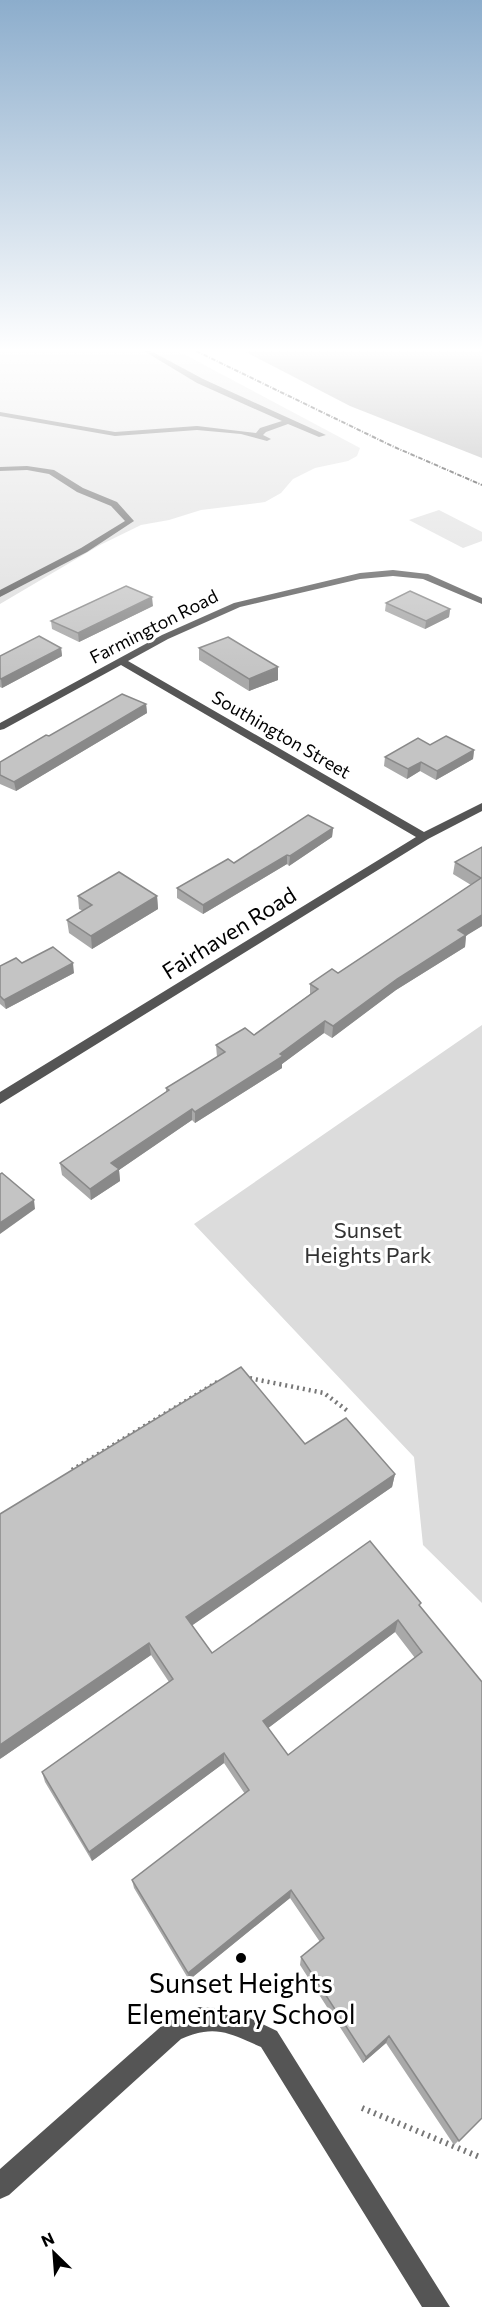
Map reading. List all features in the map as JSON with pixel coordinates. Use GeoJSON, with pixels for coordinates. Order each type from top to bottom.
{"type":"FeatureCollection","features":[{"type":"Feature","properties":{"kind":"street"},"geometry":{"type":"LineString","coordinates":[[0,470],[27,468],[51,472],[80,490],[114,504],[130,520],[84,550],[0,594]]}},
{"type":"Feature","properties":{"kind":"street","name":"Farmington Road"},"geometry":{"type":"LineString","coordinates":[[0,727],[165,637],[237,605],[376,574],[409,573],[440,580],[482,601]]}},
{"type":"Feature","properties":{"kind":"street","name":"Southington Street"},"geometry":{"type":"LineString","coordinates":[[122,661],[424,837]]}},
{"type":"Feature","properties":{"kind":"street","name":"Fairhaven Road"},"geometry":{"type":"LineString","coordinates":[[0,1099],[424,837],[482,806]]}},
{"type":"Feature","properties":{"kind":"street"},"geometry":{"type":"LineString","coordinates":[[0,2186],[173,2031],[199,2019],[231,2021],[269,2039],[437,2307]]}},
{"type":"Feature","properties":{"kind":"path"},"geometry":{"type":"LineString","coordinates":[[240,1377],[251,1377],[324,1393],[349,1412]]}},
{"type":"Feature","properties":{"kind":"path"},"geometry":{"type":"LineString","coordinates":[[70,1472],[209,1385],[228,1378]]}},
{"type":"Feature","properties":{"kind":"path"},"geometry":{"type":"LineString","coordinates":[[362,2108],[482,2158]]}},
{"type":"Feature","properties":{"kind":"green space"},"geometry":{"type":"Polygon","coordinates":[[[0,459],[352,459],[315,468],[293,479],[281,493],[265,502],[201,510],[169,520],[141,525],[100,545],[0,604],[0,459]]]}},
{"type":"Feature","properties":{"kind":"green space"},"geometry":{"type":"Polygon","coordinates":[[[439,510],[482,532],[482,541],[463,548],[409,520],[439,510]]]}},
{"type":"Feature","properties":{"kind":"green space","name":"Sunset Heights Park"},"geometry":{"type":"Polygon","coordinates":[[[482,1025],[482,1603],[423,1545],[414,1457],[194,1224],[482,1025]]]}},
{"type":"Feature","properties":{"kind":"building"},"geometry":{"type":"Polygon","coordinates":[[[126,586],[152,597],[78,633],[51,621],[126,586]]]}},
{"type":"Feature","properties":{"kind":"building"},"geometry":{"type":"Polygon","coordinates":[[[410,591],[450,609],[426,621],[386,603],[410,591]]]}},
{"type":"Feature","properties":{"kind":"building"},"geometry":{"type":"Polygon","coordinates":[[[39,636],[61,648],[1,679],[0,656],[39,636]]]}},
{"type":"Feature","properties":{"kind":"building"},"geometry":{"type":"Polygon","coordinates":[[[228,637],[278,667],[249,679],[199,648],[228,637]]]}},
{"type":"Feature","properties":{"kind":"building"},"geometry":{"type":"Polygon","coordinates":[[[122,694],[146,704],[14,782],[0,775],[0,762],[122,694]]]}},
{"type":"Feature","properties":{"kind":"building"},"geometry":{"type":"Polygon","coordinates":[[[446,736],[474,750],[437,771],[421,762],[408,769],[385,757],[418,738],[430,745],[446,736]]]}},
{"type":"Feature","properties":{"kind":"building"},"geometry":{"type":"Polygon","coordinates":[[[308,815],[333,828],[290,856],[287,855],[203,905],[177,888],[228,859],[234,863],[308,815]]]}},
{"type":"Feature","properties":{"kind":"building"},"geometry":{"type":"Polygon","coordinates":[[[482,847],[482,915],[458,930],[466,935],[397,979],[333,1026],[325,1021],[280,1054],[283,1056],[195,1112],[192,1109],[111,1163],[119,1169],[90,1189],[60,1163],[169,1090],[166,1088],[225,1052],[216,1045],[245,1028],[254,1035],[318,989],[310,984],[332,969],[338,973],[481,878],[455,862],[482,847]]]}},
{"type":"Feature","properties":{"kind":"building"},"geometry":{"type":"Polygon","coordinates":[[[119,872],[157,896],[91,936],[67,920],[92,905],[78,896],[119,872]]]}},
{"type":"Feature","properties":{"kind":"building"},"geometry":{"type":"Polygon","coordinates":[[[53,947],[73,963],[4,1000],[0,996],[0,966],[16,958],[22,963],[53,947]]]}},
{"type":"Feature","properties":{"kind":"building"},"geometry":{"type":"Polygon","coordinates":[[[2,1173],[34,1200],[0,1223],[0,1174],[2,1173]]]}},
{"type":"Feature","properties":{"kind":"building"},"geometry":{"type":"Polygon","coordinates":[[[241,1367],[305,1444],[346,1418],[395,1474],[186,1617],[212,1653],[370,1541],[482,1682],[482,2118],[459,2141],[389,2036],[366,2057],[301,1957],[324,1938],[291,1890],[188,1973],[132,1880],[249,1790],[224,1753],[89,1852],[42,1772],[173,1679],[149,1643],[0,1745],[0,1514],[241,1367]],[[398,1620],[263,1721],[288,1755],[422,1652],[398,1620]]]}},
{"type":"Feature","properties":{"kind":"railway"},"geometry":{"type":"LineString","coordinates":[[421,459],[482,485]]}},
{"type":"Feature","properties":{"kind":"place","name":"Sunset Heights Elementary School"},"geometry":{"type":"Point","coordinates":[241,1958]}}]}
